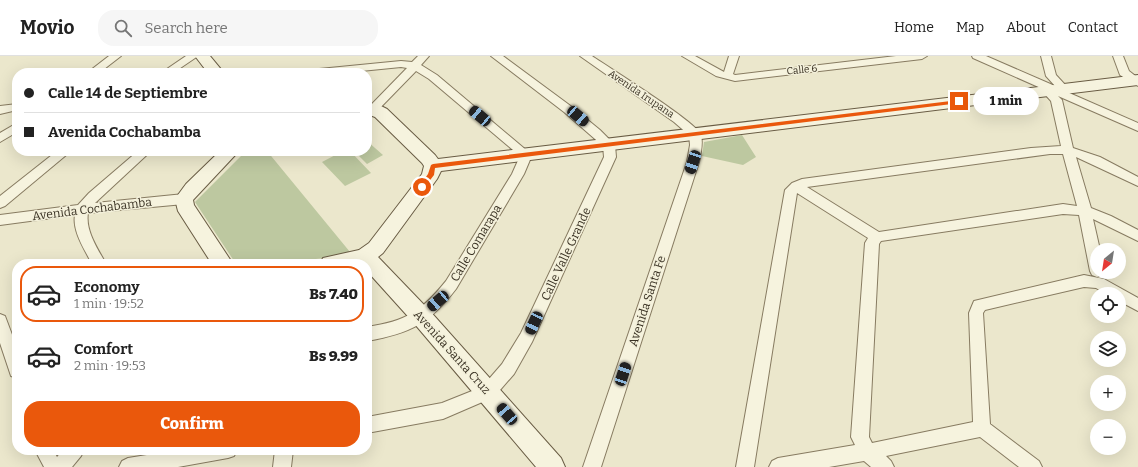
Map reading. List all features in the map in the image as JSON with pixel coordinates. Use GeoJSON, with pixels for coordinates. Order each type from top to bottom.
{"type":"FeatureCollection","features":[{"type":"Feature","properties":{"kind":"street"},"geometry":{"type":"LineString","coordinates":[[99,68],[116,56]]}},
{"type":"Feature","properties":{"kind":"street"},"geometry":{"type":"LineString","coordinates":[[174,68],[193,56]]}},
{"type":"Feature","properties":{"kind":"street"},"geometry":{"type":"LineString","coordinates":[[202,56],[212,68]]}},
{"type":"Feature","properties":{"kind":"street"},"geometry":{"type":"LineString","coordinates":[[372,107],[424,56]]}},
{"type":"Feature","properties":{"kind":"street"},"geometry":{"type":"LineString","coordinates":[[496,56],[578,116],[609,145]]}},
{"type":"Feature","properties":{"kind":"street","name":"Avenida Irupana"},"geometry":{"type":"LineString","coordinates":[[585,56],[666,111],[695,134]]}},
{"type":"Feature","properties":{"kind":"street","name":"Calle 6"},"geometry":{"type":"LineString","coordinates":[[687,56],[727,77],[743,77],[922,56]]}},
{"type":"Feature","properties":{"kind":"street"},"geometry":{"type":"LineString","coordinates":[[727,77],[734,56]]}},
{"type":"Feature","properties":{"kind":"street"},"geometry":{"type":"LineString","coordinates":[[977,56],[1138,127]]}},
{"type":"Feature","properties":{"kind":"street"},"geometry":{"type":"LineString","coordinates":[[1046,56],[1068,151],[1085,210],[1092,243]]}},
{"type":"Feature","properties":{"kind":"street"},"geometry":{"type":"LineString","coordinates":[[1118,56],[1124,72],[1136,81]]}},
{"type":"Feature","properties":{"kind":"street"},"geometry":{"type":"LineString","coordinates":[[360,68],[401,64],[415,66],[433,76],[526,155]]}},
{"type":"Feature","properties":{"kind":"street"},"geometry":{"type":"LineString","coordinates":[[433,166],[1136,81]]}},
{"type":"Feature","properties":{"kind":"street"},"geometry":{"type":"LineString","coordinates":[[0,110],[12,108]]}},
{"type":"Feature","properties":{"kind":"street"},"geometry":{"type":"LineString","coordinates":[[352,259],[365,256],[376,248],[431,175],[433,166],[429,159],[381,114],[372,110]]}},
{"type":"Feature","properties":{"kind":"street"},"geometry":{"type":"LineString","coordinates":[[0,138],[12,130]]}},
{"type":"Feature","properties":{"kind":"street","name":"Avenida Santa Fe"},"geometry":{"type":"LineString","coordinates":[[592,467],[693,162],[696,145],[695,134]]}},
{"type":"Feature","properties":{"kind":"street","name":"Calle Valle Grande"},"geometry":{"type":"LineString","coordinates":[[372,424],[443,411],[488,392],[508,368],[527,337],[604,172],[610,157],[609,145]]}},
{"type":"Feature","properties":{"kind":"street"},"geometry":{"type":"LineString","coordinates":[[746,467],[745,463],[791,190],[796,186],[802,183],[1031,152],[1068,151],[1081,154],[1138,182]]}},
{"type":"Feature","properties":{"kind":"street","name":"Calle Comarapa"},"geometry":{"type":"LineString","coordinates":[[372,333],[401,325],[421,316],[438,301],[451,285],[518,174],[526,155]]}},
{"type":"Feature","properties":{"kind":"street"},"geometry":{"type":"LineString","coordinates":[[0,203],[59,156]]}},
{"type":"Feature","properties":{"kind":"street"},"geometry":{"type":"LineString","coordinates":[[96,259],[80,222],[82,209],[94,196],[139,156]]}},
{"type":"Feature","properties":{"kind":"street"},"geometry":{"type":"LineString","coordinates":[[220,259],[185,206],[184,199],[225,156]]}},
{"type":"Feature","properties":{"kind":"street"},"geometry":{"type":"LineString","coordinates":[[796,186],[877,237],[1063,209],[1085,210],[1138,236]]}},
{"type":"Feature","properties":{"kind":"street","name":"Avenida Cochabamba"},"geometry":{"type":"LineString","coordinates":[[0,220],[82,209],[184,199]]}},
{"type":"Feature","properties":{"kind":"street"},"geometry":{"type":"LineString","coordinates":[[877,237],[872,243],[860,437],[867,452],[885,467]]}},
{"type":"Feature","properties":{"kind":"street","name":"Avenida Santa Cruz"},"geometry":{"type":"LineString","coordinates":[[365,256],[368,259]]}},
{"type":"Feature","properties":{"kind":"street","name":"Avenida Santa Cruz"},"geometry":{"type":"LineString","coordinates":[[372,264],[421,316],[552,467]]}},
{"type":"Feature","properties":{"kind":"street"},"geometry":{"type":"LineString","coordinates":[[982,428],[976,313],[979,305],[1090,278]]}},
{"type":"Feature","properties":{"kind":"street"},"geometry":{"type":"LineString","coordinates":[[1103,279],[1138,305]]}},
{"type":"Feature","properties":{"kind":"street"},"geometry":{"type":"LineString","coordinates":[[1,329],[12,358]]}},
{"type":"Feature","properties":{"kind":"street"},"geometry":{"type":"LineString","coordinates":[[778,467],[867,452],[982,428],[1033,467]]}},
{"type":"Feature","properties":{"kind":"street"},"geometry":{"type":"LineString","coordinates":[[47,455],[53,467]]}},
{"type":"Feature","properties":{"kind":"street"},"geometry":{"type":"LineString","coordinates":[[60,467],[71,455]]}},
{"type":"Feature","properties":{"kind":"street"},"geometry":{"type":"LineString","coordinates":[[128,467],[199,455]]}},
{"type":"Feature","properties":{"kind":"street"},"geometry":{"type":"LineString","coordinates":[[282,467],[283,455]]}},
{"type":"Feature","properties":{"kind":"green space"},"geometry":{"type":"Polygon","coordinates":[[[742,135],[756,157],[743,165],[702,156],[704,142],[742,135]]]}},
{"type":"Feature","properties":{"kind":"green space"},"geometry":{"type":"Polygon","coordinates":[[[372,145],[383,155],[367,164],[359,156],[372,156],[372,145]]]}},
{"type":"Feature","properties":{"kind":"green space"},"geometry":{"type":"Polygon","coordinates":[[[241,156],[271,156],[350,252],[345,256],[316,259],[233,259],[195,202],[241,156]]]}},
{"type":"Feature","properties":{"kind":"green space"},"geometry":{"type":"Polygon","coordinates":[[[333,156],[355,156],[371,173],[345,186],[322,162],[333,156]]]}},
{"type":"Feature","properties":{"kind":"route"},"geometry":{"type":"LineString","coordinates":[[422,187],[431,175],[433,166],[959,101]]}}]}
